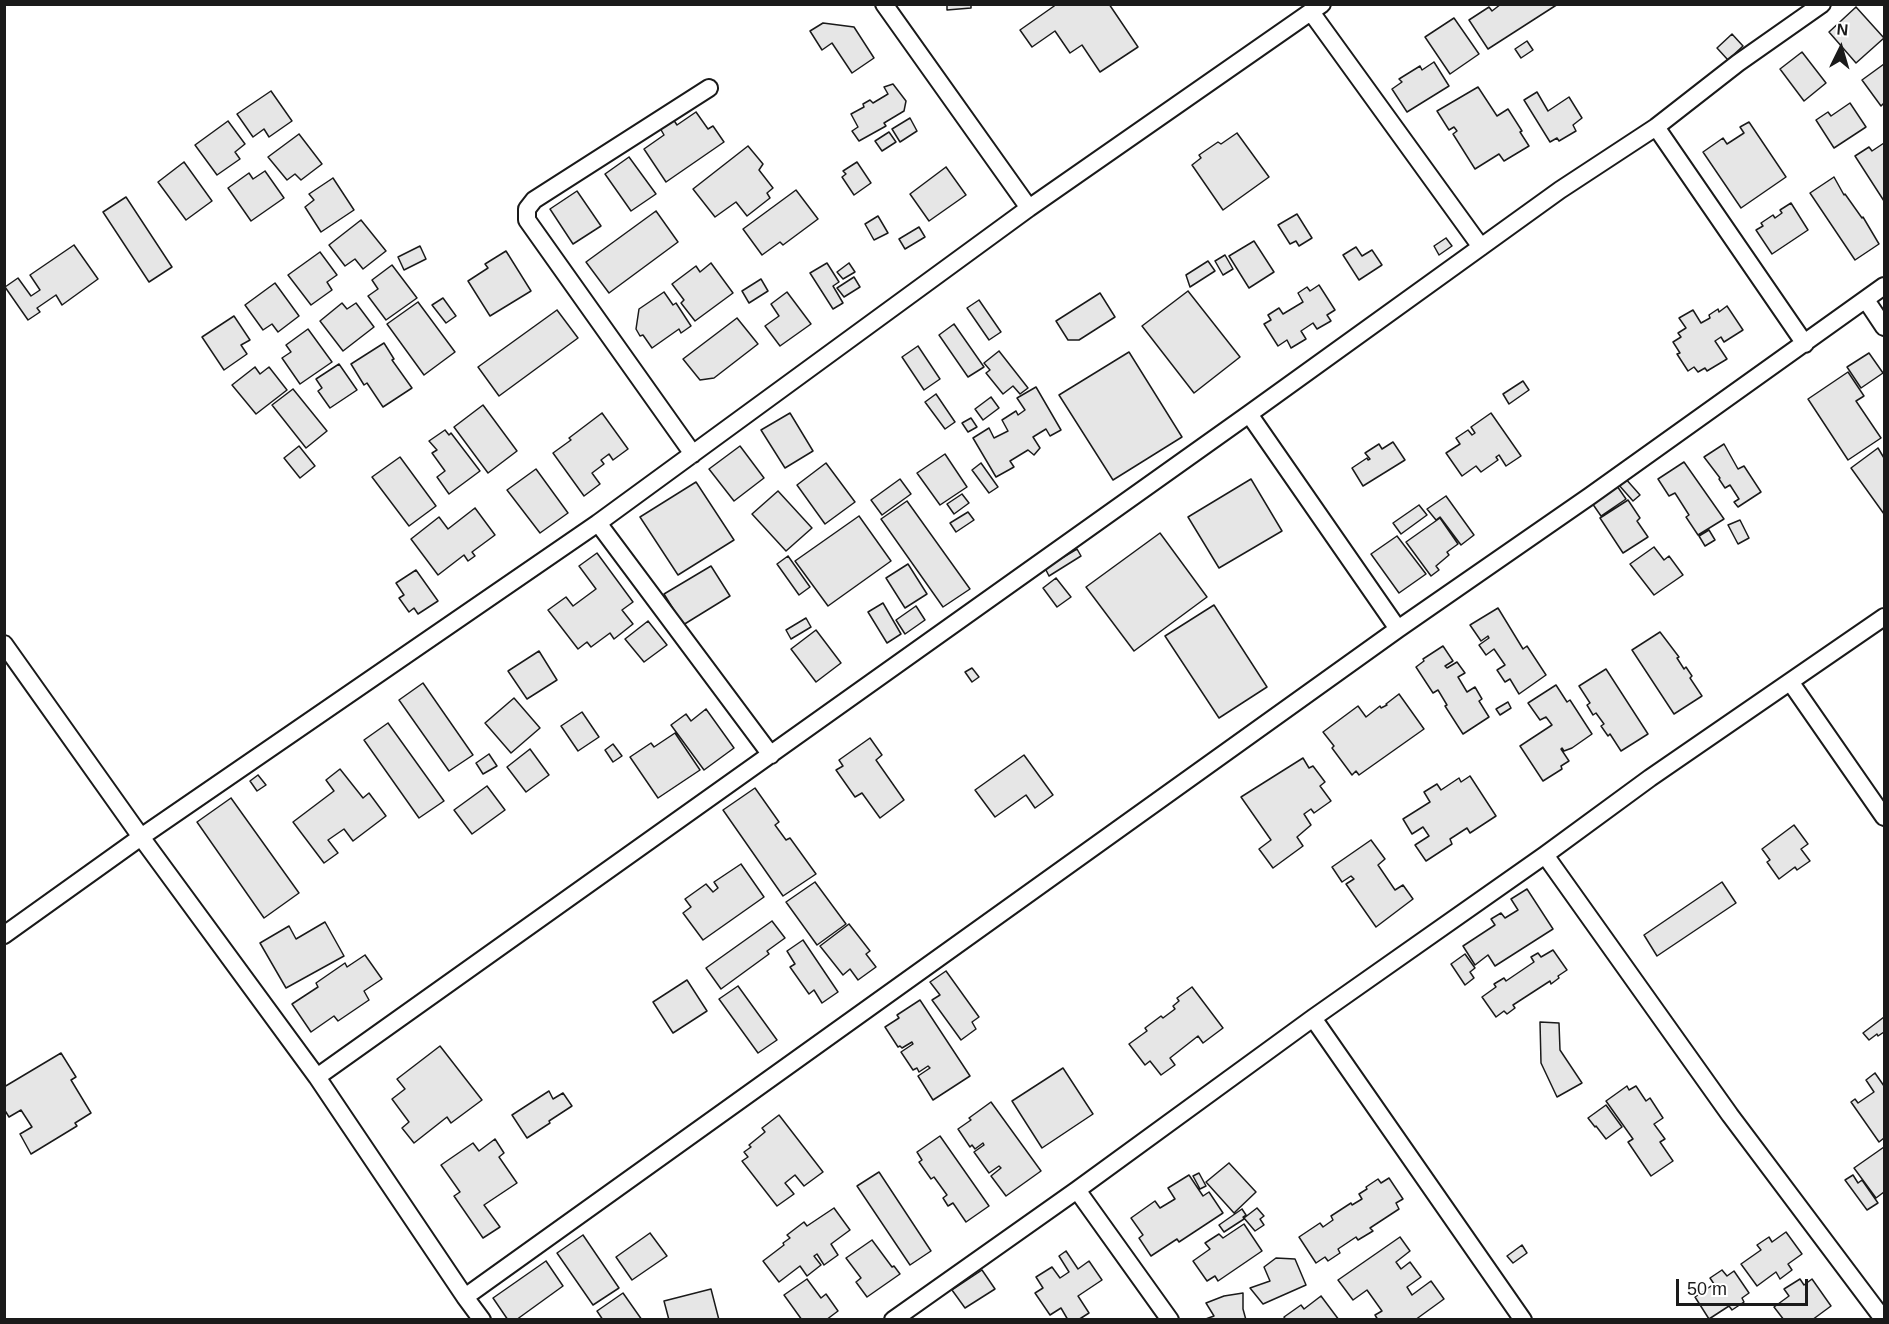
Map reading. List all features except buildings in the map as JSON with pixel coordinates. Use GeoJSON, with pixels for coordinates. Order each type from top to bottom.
{"type":"FeatureCollection","features":[{"type":"Feature","properties":{"kind":"street"},"geometry":{"type":"LineString","coordinates":[[884,4],[1029,208]]}},
{"type":"Feature","properties":{"kind":"street"},"geometry":{"type":"LineString","coordinates":[[317,1077],[1560,190],[1656,127],[1738,63],[1822,4]]}},
{"type":"Feature","properties":{"kind":"street"},"geometry":{"type":"LineString","coordinates":[[4,935],[141,837],[598,523],[1029,208],[1317,8],[1481,247]]}},
{"type":"Feature","properties":{"kind":"street"},"geometry":{"type":"LineString","coordinates":[[693,454],[526,220],[527,209],[534,200],[709,88]]}},
{"type":"Feature","properties":{"kind":"street"},"geometry":{"type":"LineString","coordinates":[[1656,127],[1805,344]]}},
{"type":"Feature","properties":{"kind":"street"},"geometry":{"type":"LineString","coordinates":[[465,1297],[1398,629],[1590,496],[1884,286]]}},
{"type":"Feature","properties":{"kind":"street"},"geometry":{"type":"LineString","coordinates":[[1866,300],[1884,327]]}},
{"type":"Feature","properties":{"kind":"street"},"geometry":{"type":"LineString","coordinates":[[1249,414],[1398,629]]}},
{"type":"Feature","properties":{"kind":"street"},"geometry":{"type":"LineString","coordinates":[[598,523],[771,755]]}},
{"type":"Feature","properties":{"kind":"street"},"geometry":{"type":"LineString","coordinates":[[893,1320],[1650,778],[1884,617]]}},
{"type":"Feature","properties":{"kind":"street"},"geometry":{"type":"LineString","coordinates":[[4,644],[141,837],[317,1077],[482,1320]]}},
{"type":"Feature","properties":{"kind":"street"},"geometry":{"type":"LineString","coordinates":[[1791,683],[1884,817]]}},
{"type":"Feature","properties":{"kind":"street"},"geometry":{"type":"LineString","coordinates":[[1545,855],[1730,1115],[1884,1320]]}},
{"type":"Feature","properties":{"kind":"street"},"geometry":{"type":"LineString","coordinates":[[1313,1018],[1523,1320]]}},
{"type":"Feature","properties":{"kind":"street"},"geometry":{"type":"LineString","coordinates":[[1077,1190],[1170,1320]]}}]}
